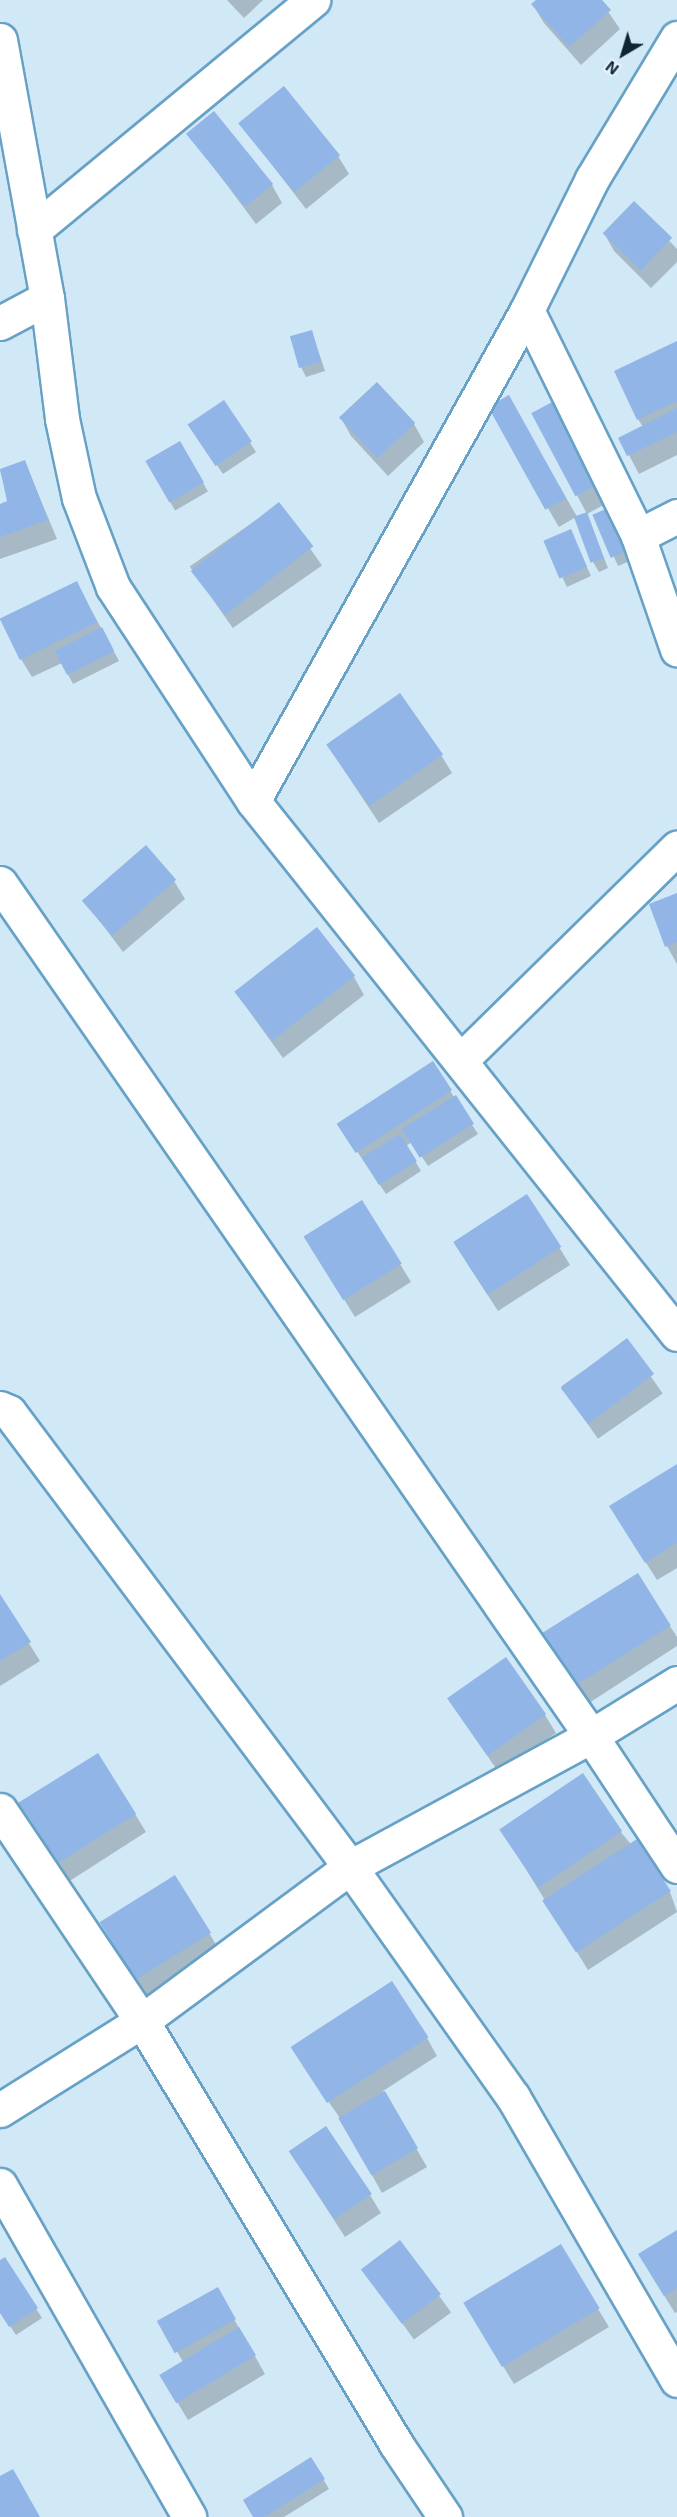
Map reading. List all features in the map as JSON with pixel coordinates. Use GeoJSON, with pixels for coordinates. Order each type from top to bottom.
{"type":"FeatureCollection","features":[{"type":"Feature","properties":{"kind":"street"},"geometry":{"type":"LineString","coordinates":[[34,230],[313,0]]}},
{"type":"Feature","properties":{"kind":"street"},"geometry":{"type":"LineString","coordinates":[[253,801],[527,310],[592,178],[677,38]]}},
{"type":"Feature","properties":{"kind":"street"},"geometry":{"type":"LineString","coordinates":[[0,40],[47,298],[62,419],[79,498],[113,587],[253,801],[677,1334]]}},
{"type":"Feature","properties":{"kind":"street"},"geometry":{"type":"LineString","coordinates":[[0,323],[47,298]]}},
{"type":"Feature","properties":{"kind":"street"},"geometry":{"type":"LineString","coordinates":[[527,310],[638,536],[677,649]]}},
{"type":"Feature","properties":{"kind":"street"},"geometry":{"type":"LineString","coordinates":[[638,536],[677,516]]}},
{"type":"Feature","properties":{"kind":"street"},"geometry":{"type":"LineString","coordinates":[[460,1060],[677,848]]}},
{"type":"Feature","properties":{"kind":"street"},"geometry":{"type":"LineString","coordinates":[[0,883],[591,1736],[677,1866]]}},
{"type":"Feature","properties":{"kind":"street"},"geometry":{"type":"LineString","coordinates":[[0,1408],[16,1421],[350,1867],[513,2097],[673,2362]]}},
{"type":"Feature","properties":{"kind":"street"},"geometry":{"type":"LineString","coordinates":[[0,2110],[142,2021],[350,1867],[591,1736],[677,1683]]}},
{"type":"Feature","properties":{"kind":"street"},"geometry":{"type":"LineString","coordinates":[[0,1810],[142,2021],[396,2444],[445,2517]]}},
{"type":"Feature","properties":{"kind":"street"},"geometry":{"type":"LineString","coordinates":[[0,2185],[189,2517]]}},
{"type":"Feature","properties":{"kind":"building"},"geometry":{"type":"Polygon","coordinates":[[[536,0],[602,0],[611,10],[569,47],[531,4],[536,0]]]}},
{"type":"Feature","properties":{"kind":"building"},"geometry":{"type":"Polygon","coordinates":[[[284,86],[340,155],[294,192],[238,123],[284,86]]]}},
{"type":"Feature","properties":{"kind":"building"},"geometry":{"type":"Polygon","coordinates":[[[214,111],[273,184],[245,207],[186,134],[214,111]]]}},
{"type":"Feature","properties":{"kind":"building"},"geometry":{"type":"Polygon","coordinates":[[[634,201],[672,238],[641,270],[603,233],[634,201]]]}},
{"type":"Feature","properties":{"kind":"building"},"geometry":{"type":"Polygon","coordinates":[[[312,330],[321,362],[299,368],[290,336],[312,330]]]}},
{"type":"Feature","properties":{"kind":"building"},"geometry":{"type":"Polygon","coordinates":[[[677,341],[677,401],[637,420],[614,371],[677,341]]]}},
{"type":"Feature","properties":{"kind":"building"},"geometry":{"type":"Polygon","coordinates":[[[377,382],[415,423],[377,458],[339,417],[377,382]]]}},
{"type":"Feature","properties":{"kind":"building"},"geometry":{"type":"Polygon","coordinates":[[[509,395],[566,498],[545,510],[488,407],[509,395]]]}},
{"type":"Feature","properties":{"kind":"building"},"geometry":{"type":"Polygon","coordinates":[[[224,400],[252,441],[215,466],[188,425],[224,400]]]}},
{"type":"Feature","properties":{"kind":"building"},"geometry":{"type":"Polygon","coordinates":[[[556,400],[600,483],[575,496],[531,413],[556,400]]]}},
{"type":"Feature","properties":{"kind":"building"},"geometry":{"type":"Polygon","coordinates":[[[677,408],[677,432],[627,456],[618,438],[677,408]]]}},
{"type":"Feature","properties":{"kind":"building"},"geometry":{"type":"Polygon","coordinates":[[[180,441],[204,483],[169,503],[145,461],[180,441]]]}},
{"type":"Feature","properties":{"kind":"building"},"geometry":{"type":"Polygon","coordinates":[[[25,460],[48,520],[0,537],[0,504],[7,501],[0,469],[25,460]]]}},
{"type":"Feature","properties":{"kind":"building"},"geometry":{"type":"Polygon","coordinates":[[[279,502],[313,546],[225,615],[191,571],[279,502]]]}},
{"type":"Feature","properties":{"kind":"building"},"geometry":{"type":"Polygon","coordinates":[[[608,508],[626,551],[611,558],[592,515],[608,508]]]}},
{"type":"Feature","properties":{"kind":"building"},"geometry":{"type":"Polygon","coordinates":[[[587,512],[604,558],[591,563],[574,517],[587,512]]]}},
{"type":"Feature","properties":{"kind":"building"},"geometry":{"type":"Polygon","coordinates":[[[571,529],[587,567],[559,578],[543,541],[571,529]]]}},
{"type":"Feature","properties":{"kind":"building"},"geometry":{"type":"Polygon","coordinates":[[[77,581],[97,622],[20,660],[0,619],[77,581]]]}},
{"type":"Feature","properties":{"kind":"building"},"geometry":{"type":"Polygon","coordinates":[[[102,627],[114,651],[67,675],[55,651],[102,627]]]}},
{"type":"Feature","properties":{"kind":"building"},"geometry":{"type":"Polygon","coordinates":[[[400,693],[443,754],[369,806],[326,745],[400,693]]]}},
{"type":"Feature","properties":{"kind":"building"},"geometry":{"type":"Polygon","coordinates":[[[146,845],[176,880],[112,935],[82,901],[146,845]]]}},
{"type":"Feature","properties":{"kind":"building"},"geometry":{"type":"Polygon","coordinates":[[[677,893],[677,942],[665,947],[649,904],[677,893]]]}},
{"type":"Feature","properties":{"kind":"building"},"geometry":{"type":"Polygon","coordinates":[[[317,927],[355,976],[272,1041],[234,992],[317,927]]]}},
{"type":"Feature","properties":{"kind":"building"},"geometry":{"type":"Polygon","coordinates":[[[433,1061],[452,1090],[356,1153],[337,1124],[433,1061]]]}},
{"type":"Feature","properties":{"kind":"building"},"geometry":{"type":"Polygon","coordinates":[[[456,1095],[474,1124],[420,1158],[402,1129],[456,1095]]]}},
{"type":"Feature","properties":{"kind":"building"},"geometry":{"type":"Polygon","coordinates":[[[400,1134],[417,1161],[379,1185],[362,1158],[400,1134]]]}},
{"type":"Feature","properties":{"kind":"building"},"geometry":{"type":"Polygon","coordinates":[[[527,1194],[561,1247],[488,1295],[453,1242],[527,1194]]]}},
{"type":"Feature","properties":{"kind":"building"},"geometry":{"type":"Polygon","coordinates":[[[362,1200],[402,1264],[343,1300],[303,1237],[362,1200]]]}},
{"type":"Feature","properties":{"kind":"building"},"geometry":{"type":"Polygon","coordinates":[[[627,1338],[654,1374],[588,1424],[561,1388],[627,1338]]]}},
{"type":"Feature","properties":{"kind":"building"},"geometry":{"type":"Polygon","coordinates":[[[677,1464],[677,1543],[645,1563],[609,1506],[677,1464]]]}},
{"type":"Feature","properties":{"kind":"building"},"geometry":{"type":"Polygon","coordinates":[[[638,1573],[671,1626],[575,1685],[542,1633],[638,1573]]]}},
{"type":"Feature","properties":{"kind":"building"},"geometry":{"type":"Polygon","coordinates":[[[0,1594],[31,1642],[0,1661],[0,1594]]]}},
{"type":"Feature","properties":{"kind":"building"},"geometry":{"type":"Polygon","coordinates":[[[506,1657],[546,1714],[487,1756],[447,1698],[506,1657]]]}},
{"type":"Feature","properties":{"kind":"building"},"geometry":{"type":"Polygon","coordinates":[[[98,1753],[136,1814],[56,1864],[17,1803],[98,1753]]]}},
{"type":"Feature","properties":{"kind":"building"},"geometry":{"type":"Polygon","coordinates":[[[583,1773],[622,1831],[538,1888],[499,1829],[583,1773]]]}},
{"type":"Feature","properties":{"kind":"building"},"geometry":{"type":"Polygon","coordinates":[[[637,1839],[671,1891],[576,1953],[542,1901],[637,1839]]]}},
{"type":"Feature","properties":{"kind":"building"},"geometry":{"type":"Polygon","coordinates":[[[175,1875],[211,1933],[136,1980],[100,1922],[175,1875]]]}},
{"type":"Feature","properties":{"kind":"building"},"geometry":{"type":"Polygon","coordinates":[[[392,1981],[428,2037],[327,2103],[291,2047],[392,1981]]]}},
{"type":"Feature","properties":{"kind":"building"},"geometry":{"type":"Polygon","coordinates":[[[385,2091],[418,2148],[371,2175],[338,2118],[385,2091]]]}},
{"type":"Feature","properties":{"kind":"building"},"geometry":{"type":"Polygon","coordinates":[[[326,2126],[372,2194],[335,2219],[289,2151],[326,2126]]]}},
{"type":"Feature","properties":{"kind":"building"},"geometry":{"type":"Polygon","coordinates":[[[677,2230],[677,2288],[664,2296],[638,2254],[677,2230]]]}},
{"type":"Feature","properties":{"kind":"building"},"geometry":{"type":"Polygon","coordinates":[[[400,2240],[441,2294],[402,2324],[361,2269],[400,2240]]]}},
{"type":"Feature","properties":{"kind":"building"},"geometry":{"type":"Polygon","coordinates":[[[561,2244],[600,2308],[502,2367],[463,2303],[561,2244]]]}},
{"type":"Feature","properties":{"kind":"building"},"geometry":{"type":"Polygon","coordinates":[[[5,2257],[38,2308],[9,2327],[0,2313],[0,2260],[5,2257]]]}},
{"type":"Feature","properties":{"kind":"building"},"geometry":{"type":"Polygon","coordinates":[[[218,2287],[236,2319],[175,2353],[157,2321],[218,2287]]]}},
{"type":"Feature","properties":{"kind":"building"},"geometry":{"type":"Polygon","coordinates":[[[239,2327],[256,2355],[176,2403],[159,2375],[239,2327]]]}},
{"type":"Feature","properties":{"kind":"building"},"geometry":{"type":"Polygon","coordinates":[[[311,2457],[325,2479],[264,2517],[253,2517],[243,2500],[311,2457]]]}},
{"type":"Feature","properties":{"kind":"building"},"geometry":{"type":"Polygon","coordinates":[[[13,2469],[40,2517],[0,2517],[0,2476],[13,2469]]]}}]}
